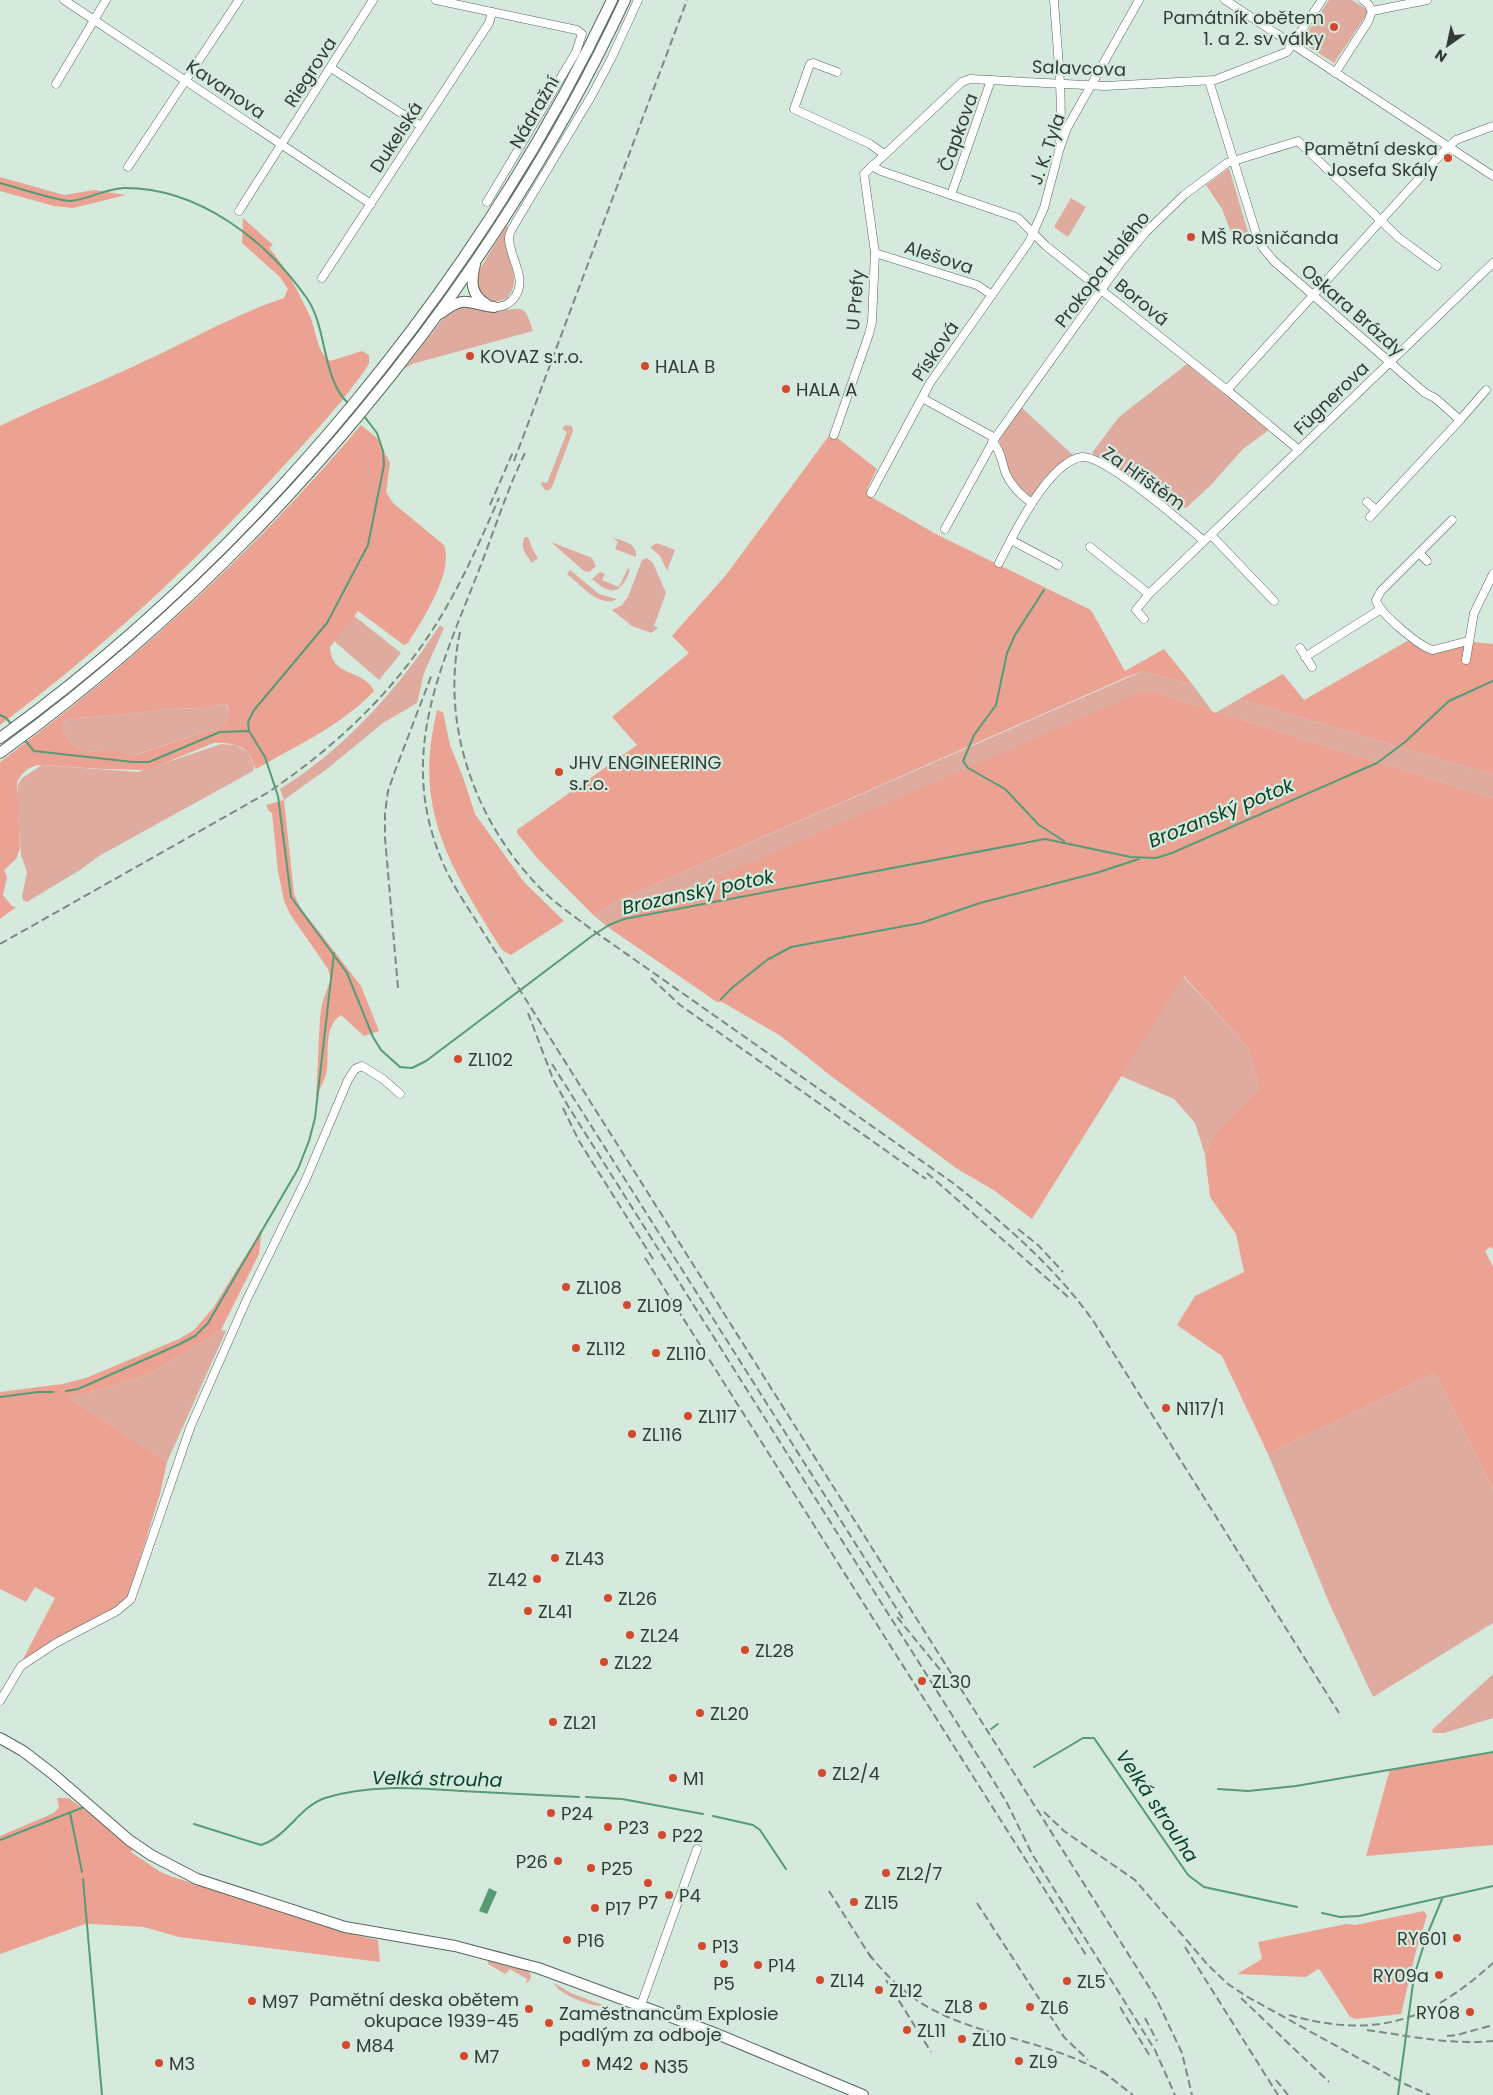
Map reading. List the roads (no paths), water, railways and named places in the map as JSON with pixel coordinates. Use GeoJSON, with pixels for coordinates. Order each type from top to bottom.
{"type":"FeatureCollection","features":[{"type":"Feature","properties":{"kind":"main road","name":"Nádražní"},"geometry":{"type":"LineString","coordinates":[[0,738],[112,650],[193,575],[257,512],[342,417],[427,308],[476,236],[550,119],[612,0]]}},
{"type":"Feature","properties":{"kind":"main road","name":"Nádražní"},"geometry":{"type":"LineString","coordinates":[[0,753],[118,659],[199,586],[275,509],[351,424],[433,319],[477,257],[576,95],[625,0]]}},
{"type":"Feature","properties":{"kind":"main road"},"geometry":{"type":"LineString","coordinates":[[477,257],[472,277],[473,290],[480,300],[494,307]]}},
{"type":"Feature","properties":{"kind":"main road"},"geometry":{"type":"LineString","coordinates":[[433,319],[460,302],[469,301],[494,307]]}},
{"type":"Feature","properties":{"kind":"main road"},"geometry":{"type":"LineString","coordinates":[[0,1738],[41,1764],[80,1796],[117,1831],[151,1855],[213,1885],[345,1928],[455,1946],[512,1960],[717,2034],[863,2095]]}},
{"type":"Feature","properties":{"kind":"street","name":"Kavanova"},"geometry":{"type":"LineString","coordinates":[[64,0],[371,204]]}},
{"type":"Feature","properties":{"kind":"street"},"geometry":{"type":"LineString","coordinates":[[56,84],[106,0]]}},
{"type":"Feature","properties":{"kind":"street"},"geometry":{"type":"LineString","coordinates":[[128,167],[239,0]]}},
{"type":"Feature","properties":{"kind":"street","name":"Riegrova"},"geometry":{"type":"LineString","coordinates":[[239,211],[373,0]]}},
{"type":"Feature","properties":{"kind":"street"},"geometry":{"type":"LineString","coordinates":[[436,0],[576,30],[582,34],[576,52],[487,202]]}},
{"type":"Feature","properties":{"kind":"street"},"geometry":{"type":"LineString","coordinates":[[494,307],[501,307],[511,302],[520,287],[520,276],[509,240],[513,227],[592,95],[638,0]]}},
{"type":"Feature","properties":{"kind":"street"},"geometry":{"type":"LineString","coordinates":[[1054,0],[1061,84],[1059,151]]}},
{"type":"Feature","properties":{"kind":"street","name":"J. K. Tyla"},"geometry":{"type":"LineString","coordinates":[[1033,232],[1044,208],[1059,151],[1068,128],[1089,86],[1139,0]]}},
{"type":"Feature","properties":{"kind":"street"},"geometry":{"type":"LineString","coordinates":[[1225,0],[1493,176]]}},
{"type":"Feature","properties":{"kind":"street"},"geometry":{"type":"LineString","coordinates":[[1293,45],[1322,0]]}},
{"type":"Feature","properties":{"kind":"street"},"geometry":{"type":"LineString","coordinates":[[1363,0],[1372,10]]}},
{"type":"Feature","properties":{"kind":"street"},"geometry":{"type":"LineString","coordinates":[[1372,10],[1427,0]]}},
{"type":"Feature","properties":{"kind":"street"},"geometry":{"type":"LineString","coordinates":[[1335,73],[1368,22],[1372,10]]}},
{"type":"Feature","properties":{"kind":"street","name":"Dukelská"},"geometry":{"type":"LineString","coordinates":[[322,278],[489,23],[492,12]]}},
{"type":"Feature","properties":{"kind":"street","name":"Salavcova"},"geometry":{"type":"LineString","coordinates":[[872,166],[962,82],[970,79],[1089,86],[1209,81],[1282,56],[1293,45]]}},
{"type":"Feature","properties":{"kind":"street"},"geometry":{"type":"LineString","coordinates":[[837,72],[813,63],[810,64],[794,109],[870,144],[884,154]]}},
{"type":"Feature","properties":{"kind":"street"},"geometry":{"type":"LineString","coordinates":[[331,68],[421,126]]}},
{"type":"Feature","properties":{"kind":"street","name":"Čapkova"},"geometry":{"type":"LineString","coordinates":[[951,195],[991,80]]}},
{"type":"Feature","properties":{"kind":"street","name":"Oskara Brázdy"},"geometry":{"type":"LineString","coordinates":[[1209,81],[1262,248],[1390,362],[1460,420]]}},
{"type":"Feature","properties":{"kind":"street"},"geometry":{"type":"LineString","coordinates":[[1227,390],[1448,147],[1456,140],[1493,126]]}},
{"type":"Feature","properties":{"kind":"street","name":"Prokopa Holého"},"geometry":{"type":"LineString","coordinates":[[945,529],[994,440],[1134,246],[1174,204],[1214,172],[1233,160],[1298,141],[1399,238],[1437,266]]}},
{"type":"Feature","properties":{"kind":"street","name":"Borová"},"geometry":{"type":"LineString","coordinates":[[872,166],[881,171],[1018,218],[1046,246],[1102,289],[1299,450]]}},
{"type":"Feature","properties":{"kind":"street","name":"U Prefy"},"geometry":{"type":"LineString","coordinates":[[834,435],[871,328],[875,253],[863,176],[872,166]]}},
{"type":"Feature","properties":{"kind":"street","name":"Písková"},"geometry":{"type":"LineString","coordinates":[[871,493],[922,398],[1025,248],[1033,232]]}},
{"type":"Feature","properties":{"kind":"street","name":"Alešova"},"geometry":{"type":"LineString","coordinates":[[875,253],[977,285],[992,295]]}},
{"type":"Feature","properties":{"kind":"street","name":"Fügnerova"},"geometry":{"type":"LineString","coordinates":[[1144,619],[1136,610],[1149,594],[1493,263]]}},
{"type":"Feature","properties":{"kind":"street"},"geometry":{"type":"LineString","coordinates":[[1370,517],[1486,390]]}},
{"type":"Feature","properties":{"kind":"street"},"geometry":{"type":"LineString","coordinates":[[922,398],[994,440],[1010,480],[1022,496],[1032,503]]}},
{"type":"Feature","properties":{"kind":"street","name":"Za Hřištěm"},"geometry":{"type":"LineString","coordinates":[[999,563],[1032,503],[1058,470],[1076,459],[1089,458],[1102,464],[1150,496],[1204,541]]}},
{"type":"Feature","properties":{"kind":"street"},"geometry":{"type":"LineString","coordinates":[[1368,502],[1376,510]]}},
{"type":"Feature","properties":{"kind":"street"},"geometry":{"type":"LineString","coordinates":[[1452,520],[1378,593],[1376,600],[1381,609],[1419,644],[1428,649],[1433,650],[1468,641]]}},
{"type":"Feature","properties":{"kind":"street"},"geometry":{"type":"LineString","coordinates":[[1211,535],[1274,601]]}},
{"type":"Feature","properties":{"kind":"street"},"geometry":{"type":"LineString","coordinates":[[1010,540],[1058,565]]}},
{"type":"Feature","properties":{"kind":"street"},"geometry":{"type":"LineString","coordinates":[[1090,547],[1149,594]]}},
{"type":"Feature","properties":{"kind":"street"},"geometry":{"type":"LineString","coordinates":[[1419,553],[1426,561]]}},
{"type":"Feature","properties":{"kind":"street"},"geometry":{"type":"LineString","coordinates":[[1466,660],[1468,641],[1477,606],[1493,574]]}},
{"type":"Feature","properties":{"kind":"street"},"geometry":{"type":"LineString","coordinates":[[1306,657],[1381,609]]}},
{"type":"Feature","properties":{"kind":"street"},"geometry":{"type":"LineString","coordinates":[[1300,648],[1312,668]]}},
{"type":"Feature","properties":{"kind":"street"},"geometry":{"type":"LineString","coordinates":[[0,1701],[21,1666],[56,1643],[118,1611],[131,1600],[190,1428],[247,1299],[306,1178],[348,1080],[355,1069],[362,1066],[383,1079],[400,1094]]}},
{"type":"Feature","properties":{"kind":"street"},"geometry":{"type":"LineString","coordinates":[[641,2005],[697,1849]]}},
{"type":"Feature","properties":{"kind":"waterway"},"geometry":{"type":"LineString","coordinates":[[0,183],[70,201],[125,188],[152,190],[204,207],[228,221],[271,255],[306,297],[318,323],[334,381],[340,393],[349,404]]}},
{"type":"Feature","properties":{"kind":"waterway"},"geometry":{"type":"LineString","coordinates":[[249,731],[248,722],[254,710],[327,623],[368,545],[384,465],[383,451],[377,433],[364,416]]}},
{"type":"Feature","properties":{"kind":"waterway"},"geometry":{"type":"LineString","coordinates":[[1044,590],[1015,635],[1007,653],[996,705],[974,735],[963,761],[968,768],[1005,789],[1039,825],[1064,841]]}},
{"type":"Feature","properties":{"kind":"waterway","name":"Brozanský potok"},"geometry":{"type":"LineString","coordinates":[[23,738],[34,751],[133,762],[149,762],[220,732],[249,731],[265,757],[278,796],[291,897],[347,973],[373,1037],[381,1050],[400,1067],[412,1068],[426,1061],[592,936],[609,925],[624,919],[1045,839],[1131,857],[1156,858],[1172,853],[1377,763],[1405,742],[1449,701],[1493,681]]}},
{"type":"Feature","properties":{"kind":"waterway","name":"Brozanský potok"},"geometry":{"type":"LineString","coordinates":[[0,715],[6,718],[12,725]]}},
{"type":"Feature","properties":{"kind":"waterway"},"geometry":{"type":"LineString","coordinates":[[721,999],[767,960],[791,947],[921,923],[980,903],[1096,873],[1139,859]]}},
{"type":"Feature","properties":{"kind":"waterway"},"geometry":{"type":"LineString","coordinates":[[66,1391],[78,1389],[180,1344],[195,1336],[208,1323],[298,1169],[309,1141],[315,1118],[334,953]]}},
{"type":"Feature","properties":{"kind":"waterway"},"geometry":{"type":"LineString","coordinates":[[0,1397],[53,1392]]}},
{"type":"Feature","properties":{"kind":"waterway","name":"Velká strouha"},"geometry":{"type":"LineString","coordinates":[[991,1729],[998,1724]]}},
{"type":"Feature","properties":{"kind":"waterway","name":"Velká strouha"},"geometry":{"type":"LineString","coordinates":[[1034,1767],[1083,1738],[1094,1738],[1188,1875],[1204,1887],[1297,1907]]}},
{"type":"Feature","properties":{"kind":"waterway"},"geometry":{"type":"LineString","coordinates":[[1218,1789],[1248,1791],[1296,1786],[1493,1752]]}},
{"type":"Feature","properties":{"kind":"waterway","name":"Velká strouha"},"geometry":{"type":"LineString","coordinates":[[194,1824],[261,1845],[278,1836],[316,1802],[325,1798],[358,1791],[410,1788],[579,1797]]}},
{"type":"Feature","properties":{"kind":"waterway","name":"Velká strouha"},"geometry":{"type":"LineString","coordinates":[[586,1797],[622,1799],[703,1814]]}},
{"type":"Feature","properties":{"kind":"waterway","name":"Velká strouha"},"geometry":{"type":"LineString","coordinates":[[0,1840],[84,1807]]}},
{"type":"Feature","properties":{"kind":"waterway"},"geometry":{"type":"LineString","coordinates":[[70,1813],[82,1872]]}},
{"type":"Feature","properties":{"kind":"waterway","name":"Velká strouha"},"geometry":{"type":"LineString","coordinates":[[713,1816],[753,1825],[760,1830],[786,1869]]}},
{"type":"Feature","properties":{"kind":"waterway"},"geometry":{"type":"LineString","coordinates":[[83,1879],[102,2095]]}},
{"type":"Feature","properties":{"kind":"waterway","name":"Velká strouha"},"geometry":{"type":"LineString","coordinates":[[1322,1913],[1340,1917],[1359,1916],[1493,1886]]}},
{"type":"Feature","properties":{"kind":"waterway"},"geometry":{"type":"LineString","coordinates":[[1398,2095],[1414,1976],[1427,1935],[1442,1899]]}},
{"type":"Feature","properties":{"kind":"railway"},"geometry":{"type":"LineString","coordinates":[[514,461],[687,0]]}},
{"type":"Feature","properties":{"kind":"railway"},"geometry":{"type":"LineString","coordinates":[[490,505],[513,452]]}},
{"type":"Feature","properties":{"kind":"railway"},"geometry":{"type":"LineString","coordinates":[[525,453],[448,648],[429,715],[424,749],[423,784],[429,819],[440,856],[465,904],[1156,1998],[1182,2053],[1192,2095]]}},
{"type":"Feature","properties":{"kind":"railway"},"geometry":{"type":"LineString","coordinates":[[0,944],[267,793],[293,775],[341,736],[384,693],[423,644],[456,589],[499,498]]}},
{"type":"Feature","properties":{"kind":"railway"},"geometry":{"type":"LineString","coordinates":[[460,632],[455,667],[455,702],[459,737],[468,770],[481,803],[498,834],[518,863],[541,889],[565,910],[953,1183],[992,1214],[1046,1265],[1094,1322],[1339,1713]]}},
{"type":"Feature","properties":{"kind":"railway"},"geometry":{"type":"LineString","coordinates":[[398,988],[385,838],[385,813],[388,791],[432,674]]}},
{"type":"Feature","properties":{"kind":"railway"},"geometry":{"type":"LineString","coordinates":[[651,978],[680,1005],[926,1179]]}},
{"type":"Feature","properties":{"kind":"railway"},"geometry":{"type":"LineString","coordinates":[[528,1013],[553,1079],[568,1106],[993,1780],[1007,1803],[1032,1854],[1155,2050],[1175,2095]]}},
{"type":"Feature","properties":{"kind":"railway"},"geometry":{"type":"LineString","coordinates":[[552,1064],[905,1622]]}},
{"type":"Feature","properties":{"kind":"railway"},"geometry":{"type":"LineString","coordinates":[[563,1108],[579,1141],[655,1262]]}},
{"type":"Feature","properties":{"kind":"railway"},"geometry":{"type":"LineString","coordinates":[[927,1173],[1068,1297]]}},
{"type":"Feature","properties":{"kind":"railway"},"geometry":{"type":"LineString","coordinates":[[1018,1229],[1038,1245],[1063,1272]]}},
{"type":"Feature","properties":{"kind":"railway"},"geometry":{"type":"LineString","coordinates":[[645,1258],[1086,1955]]}},
{"type":"Feature","properties":{"kind":"railway"},"geometry":{"type":"LineString","coordinates":[[897,1617],[946,1677]]}},
{"type":"Feature","properties":{"kind":"railway"},"geometry":{"type":"LineString","coordinates":[[1044,1812],[1064,1831],[1135,1880],[1208,1965],[1228,1984],[1246,1996],[1407,2085],[1430,2095]]}},
{"type":"Feature","properties":{"kind":"railway"},"geometry":{"type":"LineString","coordinates":[[829,1891],[872,1959]]}},
{"type":"Feature","properties":{"kind":"railway"},"geometry":{"type":"LineString","coordinates":[[977,1903],[1064,2037],[1088,2060]]}},
{"type":"Feature","properties":{"kind":"railway"},"geometry":{"type":"LineString","coordinates":[[1185,1947],[1278,2095]]}},
{"type":"Feature","properties":{"kind":"railway"},"geometry":{"type":"LineString","coordinates":[[869,1954],[904,1991],[940,2013],[963,2023],[1060,2053],[1107,2075]]}},
{"type":"Feature","properties":{"kind":"railway"},"geometry":{"type":"LineString","coordinates":[[1289,2015],[1320,2022],[1348,2025],[1374,2025],[1399,2020],[1423,2012],[1446,1999],[1493,1963]]}},
{"type":"Feature","properties":{"kind":"railway"},"geometry":{"type":"LineString","coordinates":[[886,1980],[931,2052]]}},
{"type":"Feature","properties":{"kind":"railway"},"geometry":{"type":"LineString","coordinates":[[1241,1998],[1329,2082]]}},
{"type":"Feature","properties":{"kind":"railway"},"geometry":{"type":"LineString","coordinates":[[1120,2007],[1151,2058]]}},
{"type":"Feature","properties":{"kind":"railway"},"geometry":{"type":"LineString","coordinates":[[1145,2018],[1157,2041]]}},
{"type":"Feature","properties":{"kind":"railway"},"geometry":{"type":"LineString","coordinates":[[1447,2036],[1493,2025]]}},
{"type":"Feature","properties":{"kind":"railway"},"geometry":{"type":"LineString","coordinates":[[1367,2030],[1446,2041],[1493,2041]]}},
{"type":"Feature","properties":{"kind":"railway"},"geometry":{"type":"LineString","coordinates":[[1102,2071],[1133,2095]]}},
{"type":"Feature","properties":{"kind":"railway"},"geometry":{"type":"LineString","coordinates":[[1276,2080],[1288,2095]]}},
{"type":"Feature","properties":{"kind":"place","name":"Památník obětem 1. a 2. sv války"},"geometry":{"type":"Point","coordinates":[1334,27]}},
{"type":"Feature","properties":{"kind":"place","name":"Pamětní deska Josefa Skály"},"geometry":{"type":"Point","coordinates":[1448,158]}},
{"type":"Feature","properties":{"kind":"place","name":"MŠ Rosničanda"},"geometry":{"type":"Point","coordinates":[1191,237]}},
{"type":"Feature","properties":{"kind":"place","name":"KOVAZ s.r.o."},"geometry":{"type":"Point","coordinates":[470,356]}},
{"type":"Feature","properties":{"kind":"place","name":"HALA B"},"geometry":{"type":"Point","coordinates":[645,366]}},
{"type":"Feature","properties":{"kind":"place","name":"HALA A"},"geometry":{"type":"Point","coordinates":[786,389]}},
{"type":"Feature","properties":{"kind":"place","name":"JHV ENGINEERING s.r.o."},"geometry":{"type":"Point","coordinates":[559,772]}},
{"type":"Feature","properties":{"kind":"place","name":"ZL102"},"geometry":{"type":"Point","coordinates":[458,1059]}},
{"type":"Feature","properties":{"kind":"place","name":"ZL108"},"geometry":{"type":"Point","coordinates":[566,1287]}},
{"type":"Feature","properties":{"kind":"place","name":"ZL109"},"geometry":{"type":"Point","coordinates":[627,1305]}},
{"type":"Feature","properties":{"kind":"place","name":"ZL112"},"geometry":{"type":"Point","coordinates":[576,1348]}},
{"type":"Feature","properties":{"kind":"place","name":"ZL110"},"geometry":{"type":"Point","coordinates":[656,1353]}},
{"type":"Feature","properties":{"kind":"place","name":"N117/1"},"geometry":{"type":"Point","coordinates":[1166,1408]}},
{"type":"Feature","properties":{"kind":"place","name":"ZL117"},"geometry":{"type":"Point","coordinates":[688,1416]}},
{"type":"Feature","properties":{"kind":"place","name":"ZL116"},"geometry":{"type":"Point","coordinates":[632,1434]}},
{"type":"Feature","properties":{"kind":"place","name":"ZL43"},"geometry":{"type":"Point","coordinates":[555,1558]}},
{"type":"Feature","properties":{"kind":"place","name":"ZL42"},"geometry":{"type":"Point","coordinates":[537,1579]}},
{"type":"Feature","properties":{"kind":"place","name":"ZL26"},"geometry":{"type":"Point","coordinates":[608,1598]}},
{"type":"Feature","properties":{"kind":"place","name":"ZL41"},"geometry":{"type":"Point","coordinates":[528,1611]}},
{"type":"Feature","properties":{"kind":"place","name":"ZL24"},"geometry":{"type":"Point","coordinates":[630,1635]}},
{"type":"Feature","properties":{"kind":"place","name":"ZL28"},"geometry":{"type":"Point","coordinates":[745,1650]}},
{"type":"Feature","properties":{"kind":"place","name":"ZL22"},"geometry":{"type":"Point","coordinates":[604,1662]}},
{"type":"Feature","properties":{"kind":"place","name":"ZL30"},"geometry":{"type":"Point","coordinates":[922,1681]}},
{"type":"Feature","properties":{"kind":"place","name":"ZL20"},"geometry":{"type":"Point","coordinates":[700,1713]}},
{"type":"Feature","properties":{"kind":"place","name":"ZL21"},"geometry":{"type":"Point","coordinates":[553,1722]}},
{"type":"Feature","properties":{"kind":"place","name":"ZL2/4"},"geometry":{"type":"Point","coordinates":[822,1773]}},
{"type":"Feature","properties":{"kind":"place","name":"M1"},"geometry":{"type":"Point","coordinates":[673,1778]}},
{"type":"Feature","properties":{"kind":"place","name":"P24"},"geometry":{"type":"Point","coordinates":[551,1813]}},
{"type":"Feature","properties":{"kind":"place","name":"P23"},"geometry":{"type":"Point","coordinates":[608,1827]}},
{"type":"Feature","properties":{"kind":"place","name":"P22"},"geometry":{"type":"Point","coordinates":[662,1835]}},
{"type":"Feature","properties":{"kind":"place","name":"P26"},"geometry":{"type":"Point","coordinates":[558,1861]}},
{"type":"Feature","properties":{"kind":"place","name":"P25"},"geometry":{"type":"Point","coordinates":[591,1868]}},
{"type":"Feature","properties":{"kind":"place","name":"ZL2/7"},"geometry":{"type":"Point","coordinates":[886,1873]}},
{"type":"Feature","properties":{"kind":"place","name":"P7"},"geometry":{"type":"Point","coordinates":[648,1883]}},
{"type":"Feature","properties":{"kind":"place","name":"P4"},"geometry":{"type":"Point","coordinates":[669,1895]}},
{"type":"Feature","properties":{"kind":"place","name":"ZL15"},"geometry":{"type":"Point","coordinates":[854,1902]}},
{"type":"Feature","properties":{"kind":"place","name":"P17"},"geometry":{"type":"Point","coordinates":[595,1908]}},
{"type":"Feature","properties":{"kind":"place","name":"RY601"},"geometry":{"type":"Point","coordinates":[1457,1938]}},
{"type":"Feature","properties":{"kind":"place","name":"P16"},"geometry":{"type":"Point","coordinates":[567,1940]}},
{"type":"Feature","properties":{"kind":"place","name":"P13"},"geometry":{"type":"Point","coordinates":[702,1946]}},
{"type":"Feature","properties":{"kind":"place","name":"P5"},"geometry":{"type":"Point","coordinates":[724,1964]}},
{"type":"Feature","properties":{"kind":"place","name":"P14"},"geometry":{"type":"Point","coordinates":[758,1965]}},
{"type":"Feature","properties":{"kind":"place","name":"RY09a"},"geometry":{"type":"Point","coordinates":[1439,1975]}},
{"type":"Feature","properties":{"kind":"place","name":"ZL14"},"geometry":{"type":"Point","coordinates":[820,1980]}},
{"type":"Feature","properties":{"kind":"place","name":"ZL5"},"geometry":{"type":"Point","coordinates":[1067,1981]}},
{"type":"Feature","properties":{"kind":"place","name":"ZL12"},"geometry":{"type":"Point","coordinates":[879,1990]}},
{"type":"Feature","properties":{"kind":"place","name":"M97"},"geometry":{"type":"Point","coordinates":[252,2001]}},
{"type":"Feature","properties":{"kind":"place","name":"ZL8"},"geometry":{"type":"Point","coordinates":[983,2006]}},
{"type":"Feature","properties":{"kind":"place","name":"ZL6"},"geometry":{"type":"Point","coordinates":[1030,2007]}},
{"type":"Feature","properties":{"kind":"place","name":"Pamětní deska obětem okupace 1939-45"},"geometry":{"type":"Point","coordinates":[529,2009]}},
{"type":"Feature","properties":{"kind":"place","name":"RY08"},"geometry":{"type":"Point","coordinates":[1470,2012]}},
{"type":"Feature","properties":{"kind":"place","name":"Zaměstnancům Explosie padlým za odboje"},"geometry":{"type":"Point","coordinates":[549,2023]}},
{"type":"Feature","properties":{"kind":"place","name":"ZL11"},"geometry":{"type":"Point","coordinates":[907,2030]}},
{"type":"Feature","properties":{"kind":"place","name":"ZL10"},"geometry":{"type":"Point","coordinates":[962,2039]}},
{"type":"Feature","properties":{"kind":"place","name":"M84"},"geometry":{"type":"Point","coordinates":[346,2045]}},
{"type":"Feature","properties":{"kind":"place","name":"M7"},"geometry":{"type":"Point","coordinates":[464,2056]}},
{"type":"Feature","properties":{"kind":"place","name":"ZL9"},"geometry":{"type":"Point","coordinates":[1019,2061]}},
{"type":"Feature","properties":{"kind":"place","name":"M3"},"geometry":{"type":"Point","coordinates":[159,2063]}},
{"type":"Feature","properties":{"kind":"place","name":"M42"},"geometry":{"type":"Point","coordinates":[586,2063]}},
{"type":"Feature","properties":{"kind":"place","name":"N35"},"geometry":{"type":"Point","coordinates":[644,2066]}}]}
